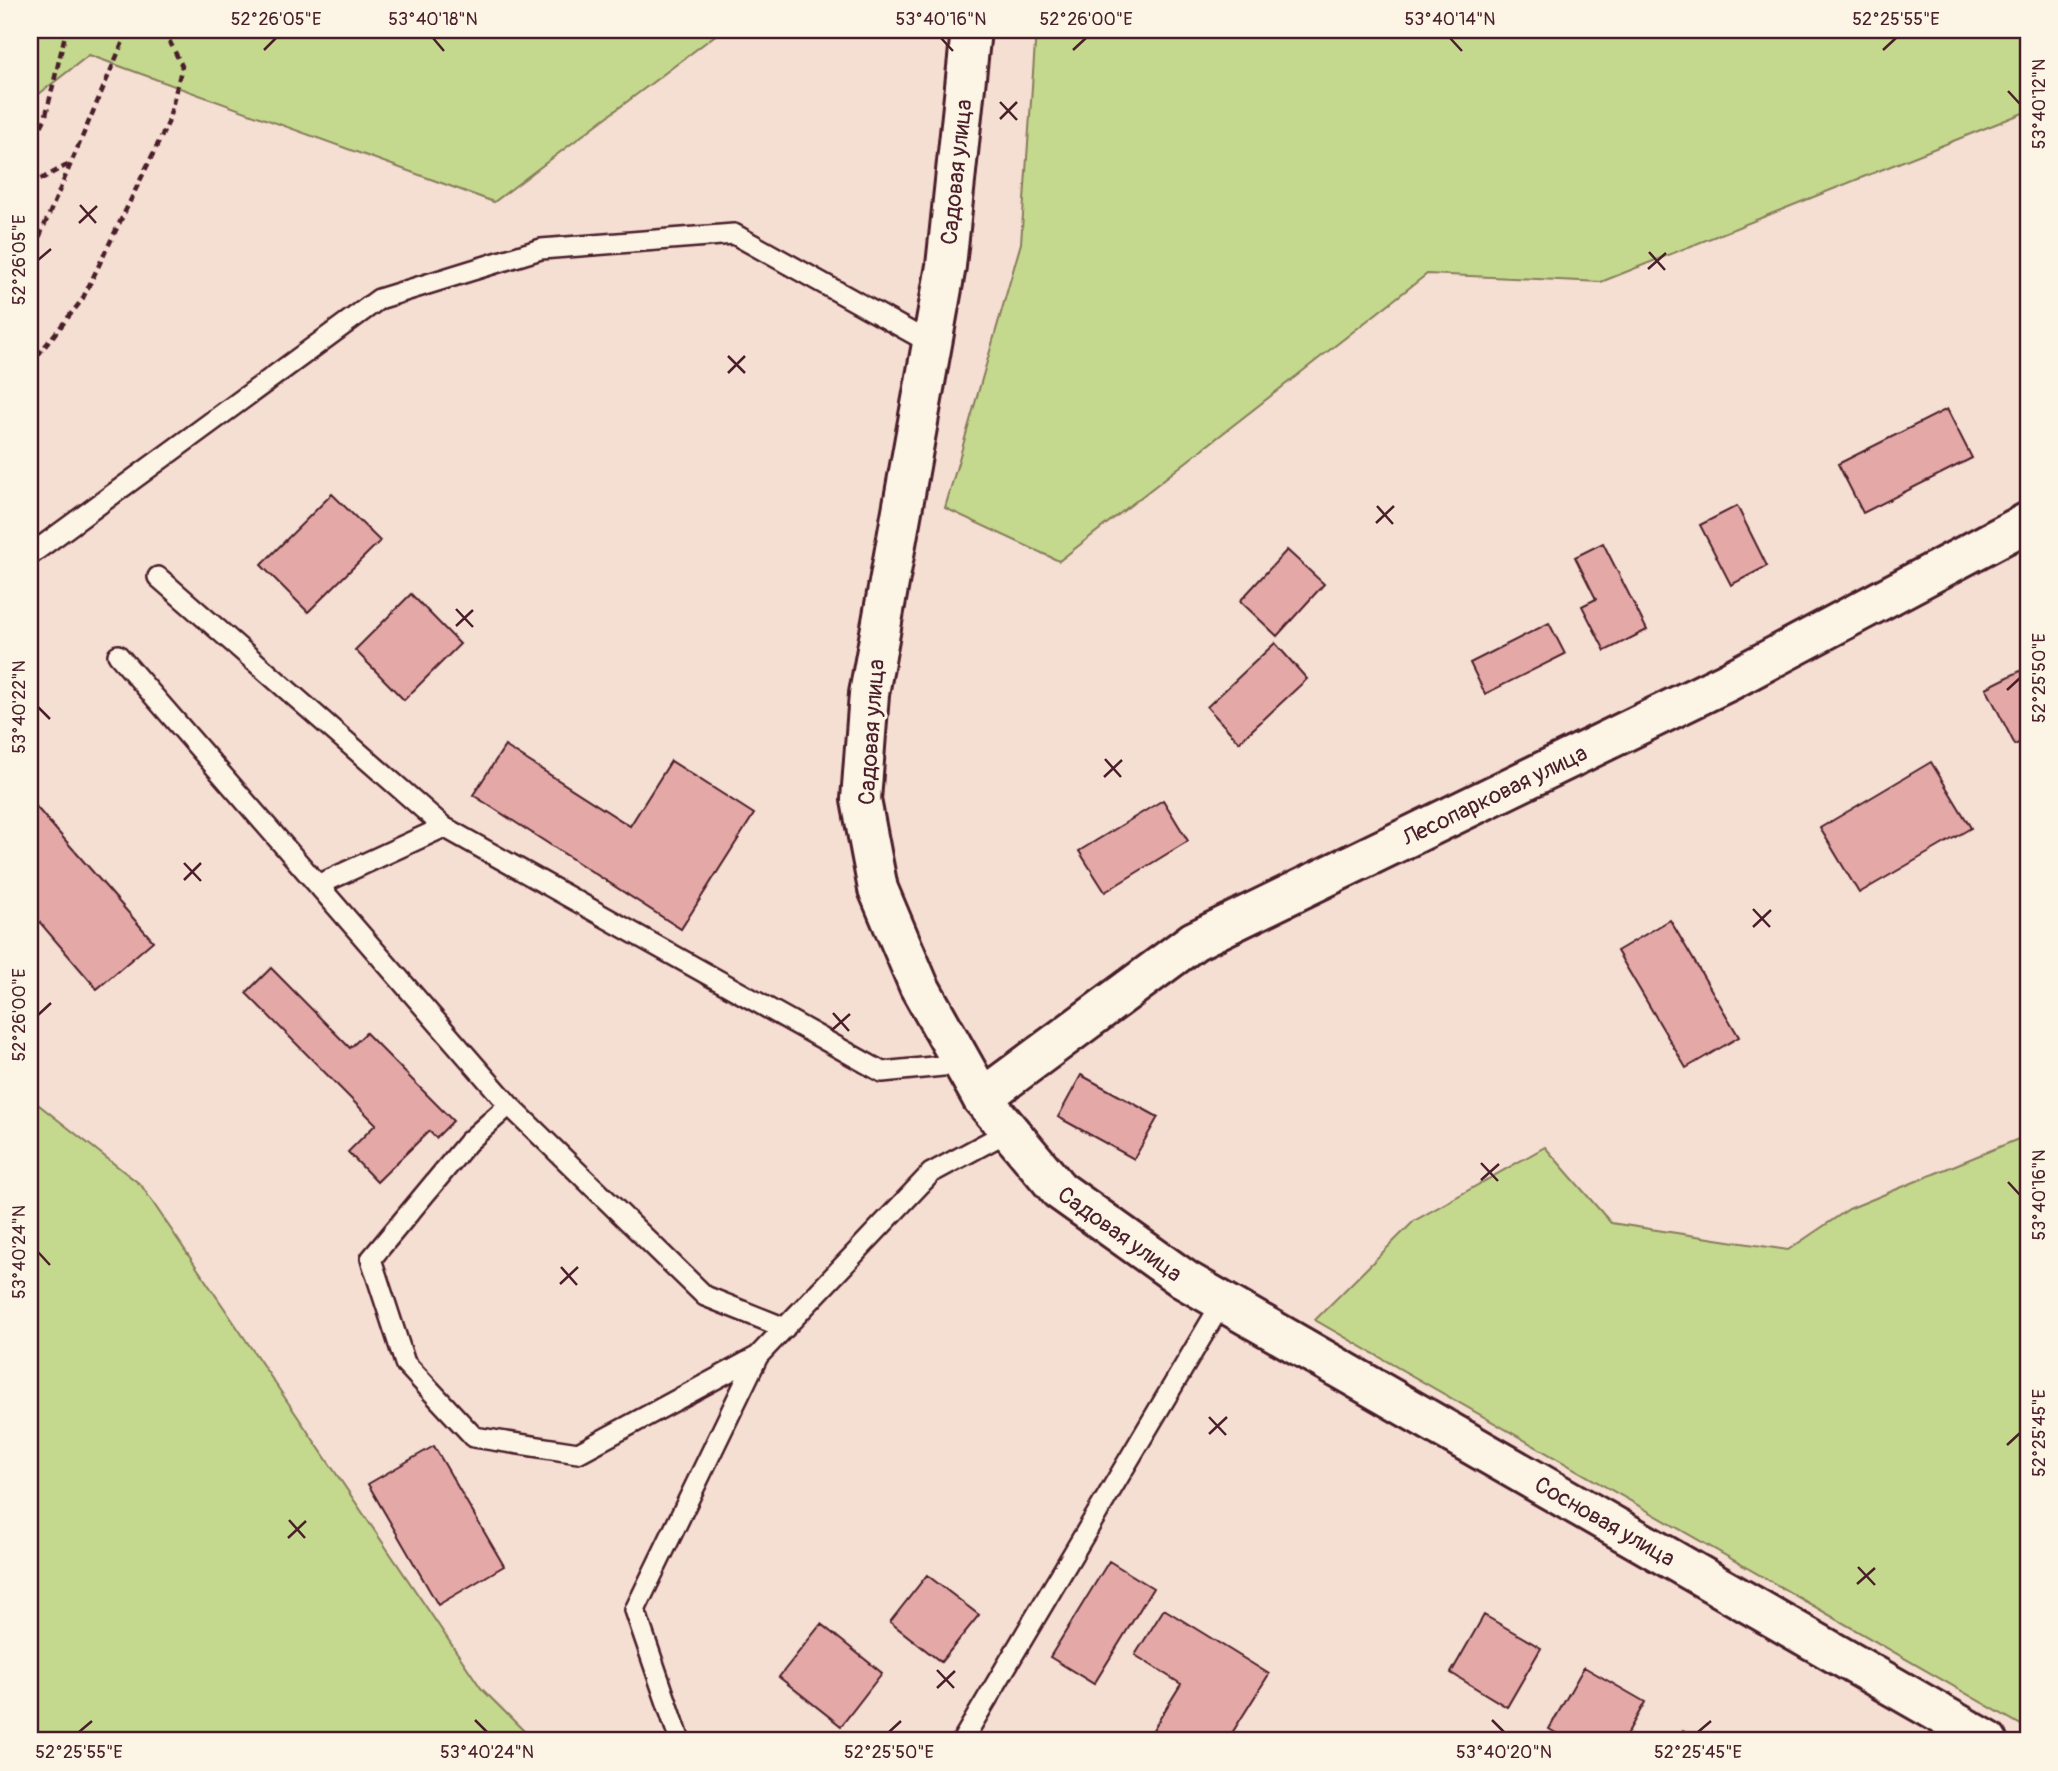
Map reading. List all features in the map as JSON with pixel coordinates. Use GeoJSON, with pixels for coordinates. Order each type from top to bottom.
{"type":"FeatureCollection","features":[{"type":"Feature","properties":{"kind":"street","name":"Садовая улица"},"geometry":{"type":"LineString","coordinates":[[971,30],[946,266],[869,694],[861,800],[878,889],[919,986],[982,1098],[1059,1190],[1185,1280],[1223,1301]]}},
{"type":"Feature","properties":{"kind":"street","name":"Лесопарковая улица"},"geometry":{"type":"LineString","coordinates":[[982,1098],[1194,941],[1727,682],[2028,522]]}},
{"type":"Feature","properties":{"kind":"street","name":"Сосновая улица"},"geometry":{"type":"LineString","coordinates":[[1223,1301],[1988,1741]]}},
{"type":"Feature","properties":{"kind":"lane"},"geometry":{"type":"LineString","coordinates":[[30,555],[379,299],[541,249],[734,234],[932,344]]}},
{"type":"Feature","properties":{"kind":"lane"},"geometry":{"type":"LineString","coordinates":[[158,577],[444,827],[882,1072],[963,1064]]}},
{"type":"Feature","properties":{"kind":"lane"},"geometry":{"type":"LineString","coordinates":[[118,655],[509,1105],[705,1296],[785,1328]]}},
{"type":"Feature","properties":{"kind":"lane"},"geometry":{"type":"LineString","coordinates":[[318,885],[444,827]]}},
{"type":"Feature","properties":{"kind":"lane"},"geometry":{"type":"LineString","coordinates":[[509,1105],[468,1142],[371,1259],[405,1363],[474,1437],[578,1452],[758,1356],[931,1173],[1009,1130]]}},
{"type":"Feature","properties":{"kind":"lane"},"geometry":{"type":"LineString","coordinates":[[962,1741],[1223,1301]]}},
{"type":"Feature","properties":{"kind":"lane"},"geometry":{"type":"LineString","coordinates":[[680,1741],[635,1610],[758,1356]]}},
{"type":"Feature","properties":{"kind":"path"},"geometry":{"type":"LineString","coordinates":[[30,147],[45,119],[64,30]]}},
{"type":"Feature","properties":{"kind":"path"},"geometry":{"type":"LineString","coordinates":[[30,260],[128,30]]}},
{"type":"Feature","properties":{"kind":"path"},"geometry":{"type":"LineString","coordinates":[[30,365],[82,300],[168,123],[182,66],[164,30]]}},
{"type":"Feature","properties":{"kind":"path"},"geometry":{"type":"LineString","coordinates":[[30,186],[70,163]]}},
{"type":"Feature","properties":{"kind":"green space"},"geometry":{"type":"Polygon","coordinates":[[[30,30],[722,30],[494,202],[89,55],[30,101],[30,30]]]}},
{"type":"Feature","properties":{"kind":"green space"},"geometry":{"type":"Polygon","coordinates":[[[1036,30],[2028,30],[2028,111],[1601,282],[1427,274],[1059,561],[945,508],[1021,243],[1036,30]]]}},
{"type":"Feature","properties":{"kind":"green space"},"geometry":{"type":"Polygon","coordinates":[[[30,1098],[141,1185],[481,1688],[534,1741],[30,1741],[30,1098]]]}},
{"type":"Feature","properties":{"kind":"green space"},"geometry":{"type":"Polygon","coordinates":[[[2028,1135],[2028,1729],[1315,1320],[1414,1221],[1545,1147],[1611,1223],[1788,1250],[1849,1209],[2028,1135]]]}},
{"type":"Feature","properties":{"kind":"building"},"geometry":{"type":"Polygon","coordinates":[[[1947,409],[1972,458],[1863,513],[1838,464],[1947,409]]]}},
{"type":"Feature","properties":{"kind":"building"},"geometry":{"type":"Polygon","coordinates":[[[332,494],[380,541],[308,612],[261,565],[332,494]]]}},
{"type":"Feature","properties":{"kind":"building"},"geometry":{"type":"Polygon","coordinates":[[[1737,506],[1767,566],[1731,585],[1700,525],[1737,506]]]}},
{"type":"Feature","properties":{"kind":"building"},"geometry":{"type":"Polygon","coordinates":[[[1603,543],[1647,630],[1605,651],[1582,606],[1596,599],[1575,557],[1603,543]]]}},
{"type":"Feature","properties":{"kind":"building"},"geometry":{"type":"Polygon","coordinates":[[[1287,550],[1324,584],[1277,636],[1240,601],[1287,550]]]}},
{"type":"Feature","properties":{"kind":"building"},"geometry":{"type":"Polygon","coordinates":[[[411,594],[460,644],[404,700],[355,650],[411,594]]]}},
{"type":"Feature","properties":{"kind":"building"},"geometry":{"type":"Polygon","coordinates":[[[1549,623],[1565,654],[1485,694],[1470,663],[1549,623]]]}},
{"type":"Feature","properties":{"kind":"building"},"geometry":{"type":"Polygon","coordinates":[[[1275,643],[1307,679],[1239,742],[1207,707],[1275,643]]]}},
{"type":"Feature","properties":{"kind":"building"},"geometry":{"type":"Polygon","coordinates":[[[2028,667],[2028,738],[2015,745],[1986,688],[2028,667]]]}},
{"type":"Feature","properties":{"kind":"building"},"geometry":{"type":"Polygon","coordinates":[[[505,746],[630,826],[671,761],[754,814],[681,929],[473,795],[505,746]]]}},
{"type":"Feature","properties":{"kind":"building"},"geometry":{"type":"Polygon","coordinates":[[[1931,762],[1971,828],[1859,893],[1820,828],[1931,762]]]}},
{"type":"Feature","properties":{"kind":"building"},"geometry":{"type":"Polygon","coordinates":[[[1163,800],[1188,841],[1105,892],[1079,851],[1163,800]]]}},
{"type":"Feature","properties":{"kind":"building"},"geometry":{"type":"Polygon","coordinates":[[[32,802],[153,941],[97,989],[30,911],[32,802]]]}},
{"type":"Feature","properties":{"kind":"building"},"geometry":{"type":"Polygon","coordinates":[[[1670,920],[1739,1037],[1686,1068],[1617,951],[1670,920]]]}},
{"type":"Feature","properties":{"kind":"building"},"geometry":{"type":"Polygon","coordinates":[[[271,968],[350,1048],[366,1033],[453,1121],[436,1138],[429,1131],[377,1182],[348,1152],[376,1124],[246,993],[271,968]]]}},
{"type":"Feature","properties":{"kind":"building"},"geometry":{"type":"Polygon","coordinates":[[[1081,1075],[1158,1117],[1134,1159],[1058,1117],[1081,1075]]]}},
{"type":"Feature","properties":{"kind":"building"},"geometry":{"type":"Polygon","coordinates":[[[434,1446],[504,1566],[438,1605],[368,1484],[434,1446]]]}},
{"type":"Feature","properties":{"kind":"building"},"geometry":{"type":"Polygon","coordinates":[[[1109,1561],[1153,1588],[1094,1684],[1050,1657],[1109,1561]]]}},
{"type":"Feature","properties":{"kind":"building"},"geometry":{"type":"Polygon","coordinates":[[[927,1575],[979,1615],[941,1662],[890,1622],[927,1575]]]}},
{"type":"Feature","properties":{"kind":"building"},"geometry":{"type":"Polygon","coordinates":[[[1164,1609],[1269,1674],[1227,1741],[1146,1741],[1181,1684],[1135,1655],[1164,1609]]]}},
{"type":"Feature","properties":{"kind":"building"},"geometry":{"type":"Polygon","coordinates":[[[1484,1615],[1541,1648],[1507,1707],[1451,1673],[1484,1615]]]}},
{"type":"Feature","properties":{"kind":"building"},"geometry":{"type":"Polygon","coordinates":[[[821,1624],[882,1673],[841,1726],[779,1677],[821,1624]]]}},
{"type":"Feature","properties":{"kind":"building"},"geometry":{"type":"Polygon","coordinates":[[[1584,1667],[1645,1702],[1623,1741],[1570,1741],[1549,1729],[1584,1667]]]}},
{"type":"Feature","properties":{"kind":"building"},"geometry":{"type":"Polygon","coordinates":[[[1683,1731],[1700,1741],[1677,1741],[1683,1731]]]}}]}
